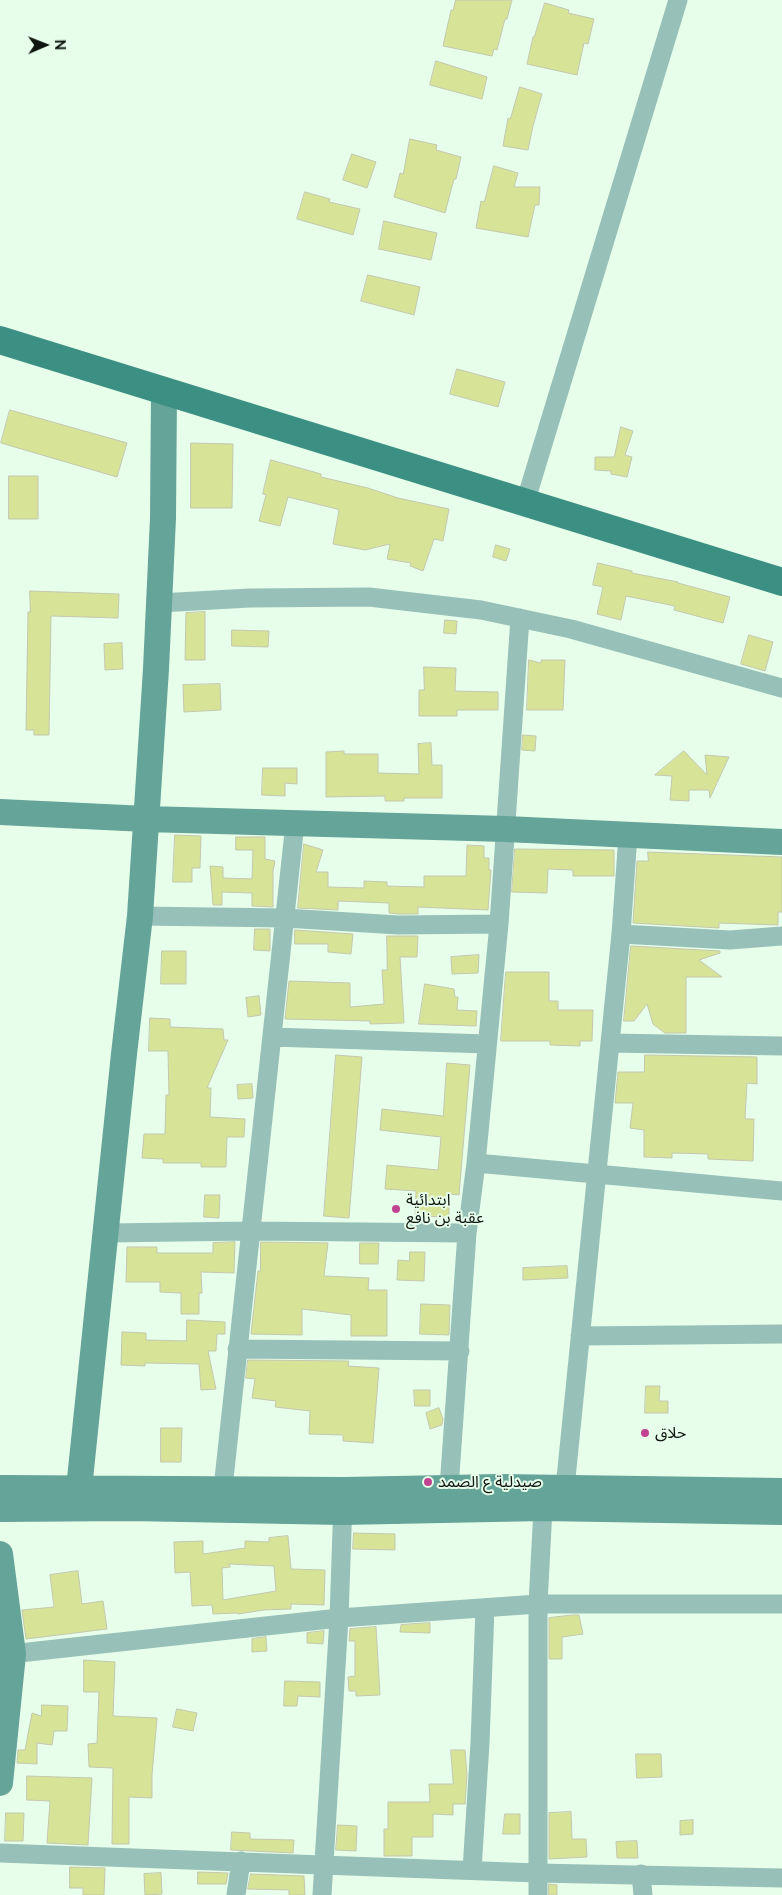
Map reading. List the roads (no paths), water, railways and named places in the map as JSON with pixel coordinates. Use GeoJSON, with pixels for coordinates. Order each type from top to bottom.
{"type":"FeatureCollection","features":[{"type":"Feature","properties":{"kind":"main road"},"geometry":{"type":"LineString","coordinates":[[0,340],[163,397],[782,593]]}},
{"type":"Feature","properties":{"kind":"main road"},"geometry":{"type":"LineString","coordinates":[[0,352],[163,397],[525,503],[782,582]]}},
{"type":"Feature","properties":{"kind":"street"},"geometry":{"type":"LineString","coordinates":[[525,503],[678,0]]}},
{"type":"Feature","properties":{"kind":"street"},"geometry":{"type":"LineString","coordinates":[[78,1498],[140,916],[163,518],[163,397]]}},
{"type":"Feature","properties":{"kind":"street"},"geometry":{"type":"LineString","coordinates":[[159,603],[250,598],[369,597],[481,610],[571,629],[782,688]]}},
{"type":"Feature","properties":{"kind":"street"},"geometry":{"type":"LineString","coordinates":[[449,1488],[467,1233],[476,1162],[499,924],[520,618]]}},
{"type":"Feature","properties":{"kind":"street"},"geometry":{"type":"LineString","coordinates":[[0,812],[146,819],[506,828],[782,842]]}},
{"type":"Feature","properties":{"kind":"street"},"geometry":{"type":"LineString","coordinates":[[223,1488],[295,823]]}},
{"type":"Feature","properties":{"kind":"street"},"geometry":{"type":"LineString","coordinates":[[565,1488],[621,934],[628,835]]}},
{"type":"Feature","properties":{"kind":"street"},"geometry":{"type":"LineString","coordinates":[[140,916],[285,918],[398,925],[499,924]]}},
{"type":"Feature","properties":{"kind":"street"},"geometry":{"type":"LineString","coordinates":[[621,934],[730,940],[782,936]]}},
{"type":"Feature","properties":{"kind":"street"},"geometry":{"type":"LineString","coordinates":[[272,1037],[487,1044]]}},
{"type":"Feature","properties":{"kind":"street"},"geometry":{"type":"LineString","coordinates":[[610,1043],[782,1046]]}},
{"type":"Feature","properties":{"kind":"street"},"geometry":{"type":"LineString","coordinates":[[476,1162],[782,1191]]}},
{"type":"Feature","properties":{"kind":"street"},"geometry":{"type":"LineString","coordinates":[[107,1233],[251,1230],[467,1233]]}},
{"type":"Feature","properties":{"kind":"street"},"geometry":{"type":"LineString","coordinates":[[580,1336],[782,1334]]}},
{"type":"Feature","properties":{"kind":"street"},"geometry":{"type":"LineString","coordinates":[[238,1349],[460,1351]]}},
{"type":"Feature","properties":{"kind":"street"},"geometry":{"type":"LineString","coordinates":[[0,1488],[78,1498],[343,1501],[543,1508],[782,1512]]}},
{"type":"Feature","properties":{"kind":"street"},"geometry":{"type":"LineString","coordinates":[[0,1509],[78,1498],[223,1488],[343,1501],[449,1488],[782,1490]]}},
{"type":"Feature","properties":{"kind":"street"},"geometry":{"type":"LineString","coordinates":[[322,1895],[339,1618],[343,1501]]}},
{"type":"Feature","properties":{"kind":"street"},"geometry":{"type":"LineString","coordinates":[[538,1895],[538,1604],[543,1508]]}},
{"type":"Feature","properties":{"kind":"street"},"geometry":{"type":"LineString","coordinates":[[0,1554],[7,1655],[0,1783]]}},
{"type":"Feature","properties":{"kind":"street"},"geometry":{"type":"LineString","coordinates":[[7,1655],[339,1618],[538,1604],[782,1604]]}},
{"type":"Feature","properties":{"kind":"street"},"geometry":{"type":"LineString","coordinates":[[472,1870],[480,1743],[484,1608]]}},
{"type":"Feature","properties":{"kind":"street"},"geometry":{"type":"LineString","coordinates":[[0,1853],[537,1873],[782,1878]]}},
{"type":"Feature","properties":{"kind":"street"},"geometry":{"type":"LineString","coordinates":[[236,1895],[241,1861]]}},
{"type":"Feature","properties":{"kind":"street"},"geometry":{"type":"LineString","coordinates":[[641,1874],[643,1895]]}},
{"type":"Feature","properties":{"kind":"place","name":"ابتدائية عقبة بن نافع"},"geometry":{"type":"Point","coordinates":[396,1209]}},
{"type":"Feature","properties":{"kind":"place","name":"حلاق"},"geometry":{"type":"Point","coordinates":[645,1433]}},
{"type":"Feature","properties":{"kind":"place","name":"صيدلية ع الصمد"},"geometry":{"type":"Point","coordinates":[428,1482]}}]}
